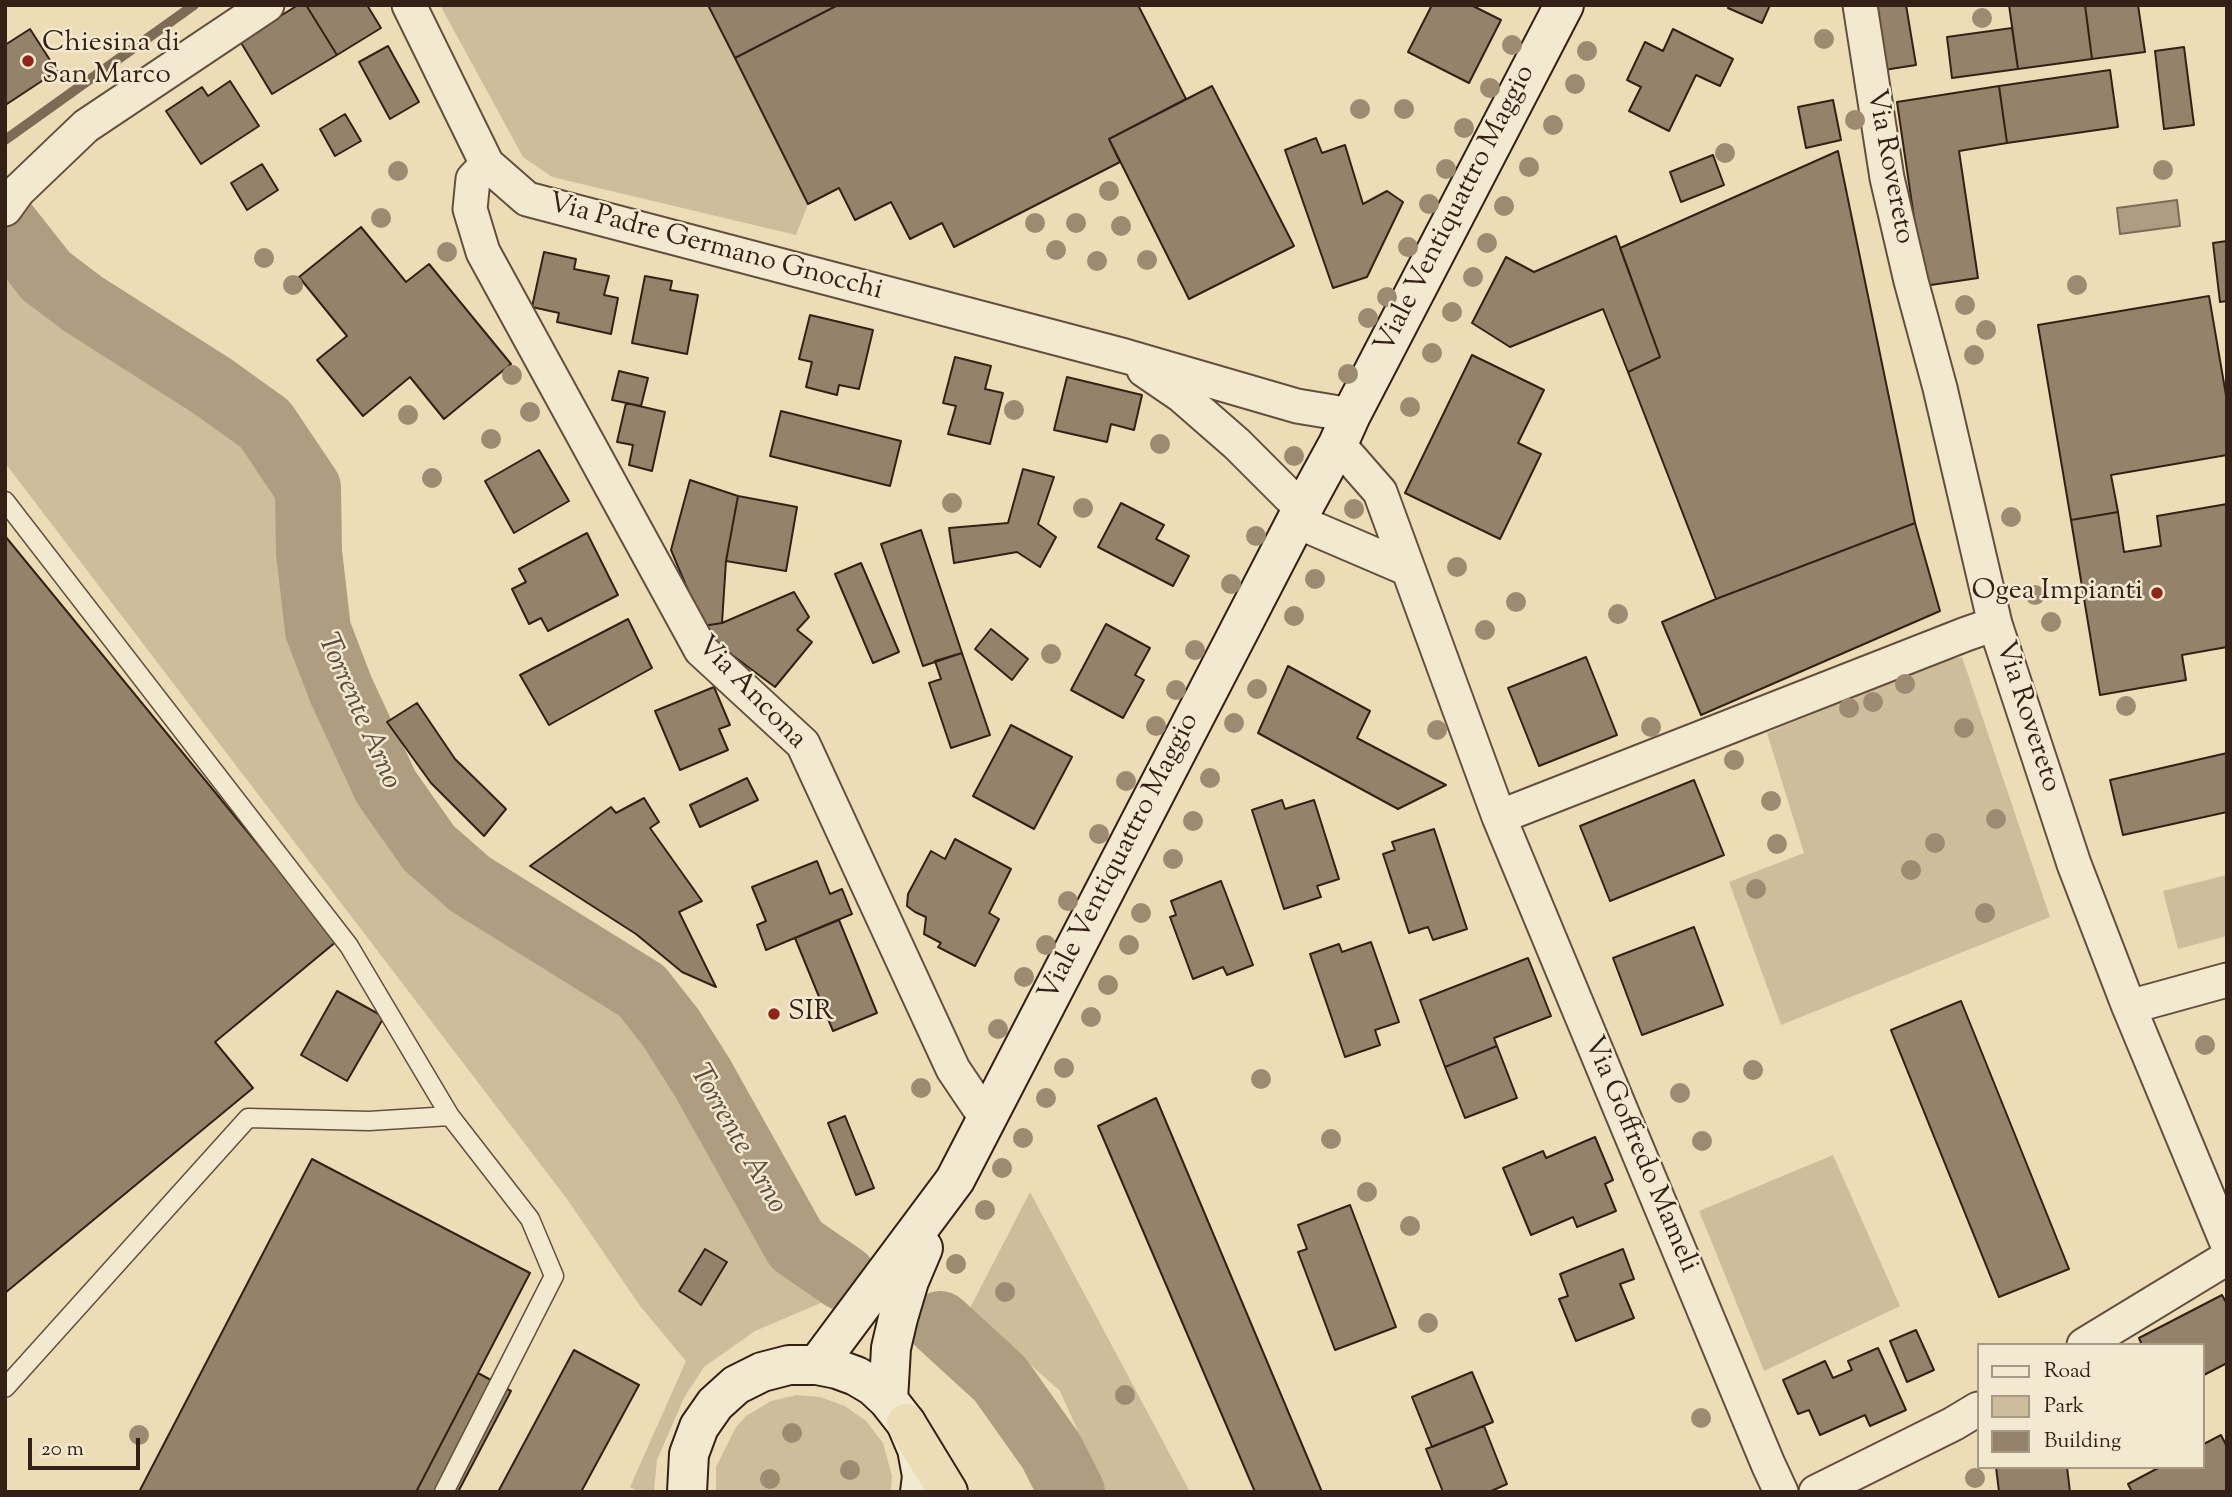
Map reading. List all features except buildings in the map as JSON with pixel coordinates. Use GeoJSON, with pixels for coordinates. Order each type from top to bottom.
{"type":"FeatureCollection","features":[{"type":"Feature","properties":{"kind":"highway"},"geometry":{"type":"LineString","coordinates":[[897,1411],[948,1492]]}},
{"type":"Feature","properties":{"kind":"main road","name":"Viale Ventiquattro Maggio"},"geometry":{"type":"LineString","coordinates":[[920,1492],[922,1476],[917,1449],[897,1411],[891,1348],[903,1298],[946,1194],[1564,5]]}},
{"type":"Feature","properties":{"kind":"main road","name":"Viale Ventiquattro Maggio"},"geometry":{"type":"LineString","coordinates":[[817,1365],[946,1194]]}},
{"type":"Feature","properties":{"kind":"main road"},"geometry":{"type":"LineString","coordinates":[[687,1492],[689,1454],[699,1427],[715,1404],[736,1385],[762,1372],[789,1365],[817,1365],[837,1369],[873,1386],[897,1411]]}},
{"type":"Feature","properties":{"kind":"street"},"geometry":{"type":"LineString","coordinates":[[12,200],[86,126],[267,5]]}},
{"type":"Feature","properties":{"kind":"street","name":"Via Padre Germano Gnocchi"},"geometry":{"type":"LineString","coordinates":[[408,5],[487,164],[527,200],[1125,356],[1297,406],[1345,430]]}},
{"type":"Feature","properties":{"kind":"street","name":"Via Rovereto"},"geometry":{"type":"LineString","coordinates":[[1860,5],[1887,178],[1995,624],[2074,864],[2129,1007],[2227,1243]]}},
{"type":"Feature","properties":{"kind":"street","name":"Via Ancona"},"geometry":{"type":"LineString","coordinates":[[487,164],[473,179],[470,209],[483,252],[701,650],[803,744],[953,1069],[986,1118]]}},
{"type":"Feature","properties":{"kind":"street","name":"Via Padre Germano Gnocchi"},"geometry":{"type":"LineString","coordinates":[[1125,356],[1182,397],[1228,436],[1299,515]]}},
{"type":"Feature","properties":{"kind":"street","name":"Via Goffredo Mameli"},"geometry":{"type":"LineString","coordinates":[[1345,430],[1380,492],[1499,817],[1782,1492]]}},
{"type":"Feature","properties":{"kind":"street"},"geometry":{"type":"LineString","coordinates":[[1299,515],[1408,569]]}},
{"type":"Feature","properties":{"kind":"street"},"geometry":{"type":"LineString","coordinates":[[1499,817],[1995,624]]}},
{"type":"Feature","properties":{"kind":"street"},"geometry":{"type":"LineString","coordinates":[[2129,1007],[2227,980]]}},
{"type":"Feature","properties":{"kind":"street"},"geometry":{"type":"LineString","coordinates":[[2087,1343],[2227,1258]]}},
{"type":"Feature","properties":{"kind":"street"},"geometry":{"type":"LineString","coordinates":[[1816,1492],[1976,1410]]}},
{"type":"Feature","properties":{"kind":"lane"},"geometry":{"type":"LineString","coordinates":[[5,501],[349,946],[450,1116],[530,1219],[554,1276],[444,1492]]}},
{"type":"Feature","properties":{"kind":"lane"},"geometry":{"type":"LineString","coordinates":[[5,1388],[248,1118],[369,1121],[450,1116]]}},
{"type":"Feature","properties":{"kind":"green space"},"geometry":{"type":"Polygon","coordinates":[[[440,5],[708,5],[808,204],[796,235],[552,177],[523,157],[440,5]]]}},
{"type":"Feature","properties":{"kind":"green space"},"geometry":{"type":"Polygon","coordinates":[[[5,254],[85,323],[207,393],[249,427],[291,486],[308,610],[341,738],[367,782],[408,842],[478,903],[603,996],[632,1004],[686,1087],[700,1142],[823,1302],[755,1331],[704,1367],[684,1398],[657,1460],[654,1492],[639,1492],[630,1487],[686,1361],[640,1306],[567,1199],[5,463],[5,254]]]}},
{"type":"Feature","properties":{"kind":"green space"},"geometry":{"type":"Polygon","coordinates":[[[1962,657],[2050,917],[1781,1025],[1729,882],[1804,853],[1767,733],[1941,661],[1962,657]]]}},
{"type":"Feature","properties":{"kind":"green space"},"geometry":{"type":"Polygon","coordinates":[[[2227,875],[2227,936],[2178,949],[2163,891],[2227,875]]]}},
{"type":"Feature","properties":{"kind":"green space"},"geometry":{"type":"Polygon","coordinates":[[[1833,1155],[1900,1306],[1764,1371],[1699,1211],[1833,1155]]]}},
{"type":"Feature","properties":{"kind":"green space"},"geometry":{"type":"Polygon","coordinates":[[[1030,1192],[1190,1492],[1105,1492],[1060,1391],[969,1310],[1030,1192]]]}},
{"type":"Feature","properties":{"kind":"green space"},"geometry":{"type":"Polygon","coordinates":[[[797,1395],[820,1397],[845,1406],[866,1421],[883,1443],[892,1476],[891,1492],[716,1492],[716,1467],[736,1427],[746,1416],[771,1401],[797,1395]]]}},
{"type":"Feature","properties":{"kind":"shaded area"},"geometry":{"type":"Polygon","coordinates":[[[2177,200],[2180,226],[2120,234],[2117,208],[2177,200]]]}},
{"type":"Feature","properties":{"kind":"waterway"},"geometry":{"type":"LineString","coordinates":[[5,140],[194,5]]}},
{"type":"Feature","properties":{"kind":"waterway","name":"Torrente Arno"},"geometry":{"type":"LineString","coordinates":[[5,224],[46,276],[83,304],[212,386],[265,424],[308,488],[309,552],[318,630],[341,690],[386,787],[429,848],[470,884],[642,991],[671,1028],[702,1077],[796,1245],[844,1278]]}},
{"type":"Feature","properties":{"kind":"waterway","name":"Torrente Arno"},"geometry":{"type":"LineString","coordinates":[[940,1324],[1000,1379],[1051,1451],[1072,1492]]}},
{"type":"Feature","properties":{"kind":"place","name":"Chiesina di San Marco"},"geometry":{"type":"Point","coordinates":[28,61]}},
{"type":"Feature","properties":{"kind":"place","name":"Ogea Impianti"},"geometry":{"type":"Point","coordinates":[2157,593]}},
{"type":"Feature","properties":{"kind":"place","name":"SIR"},"geometry":{"type":"Point","coordinates":[774,1014]}}]}
